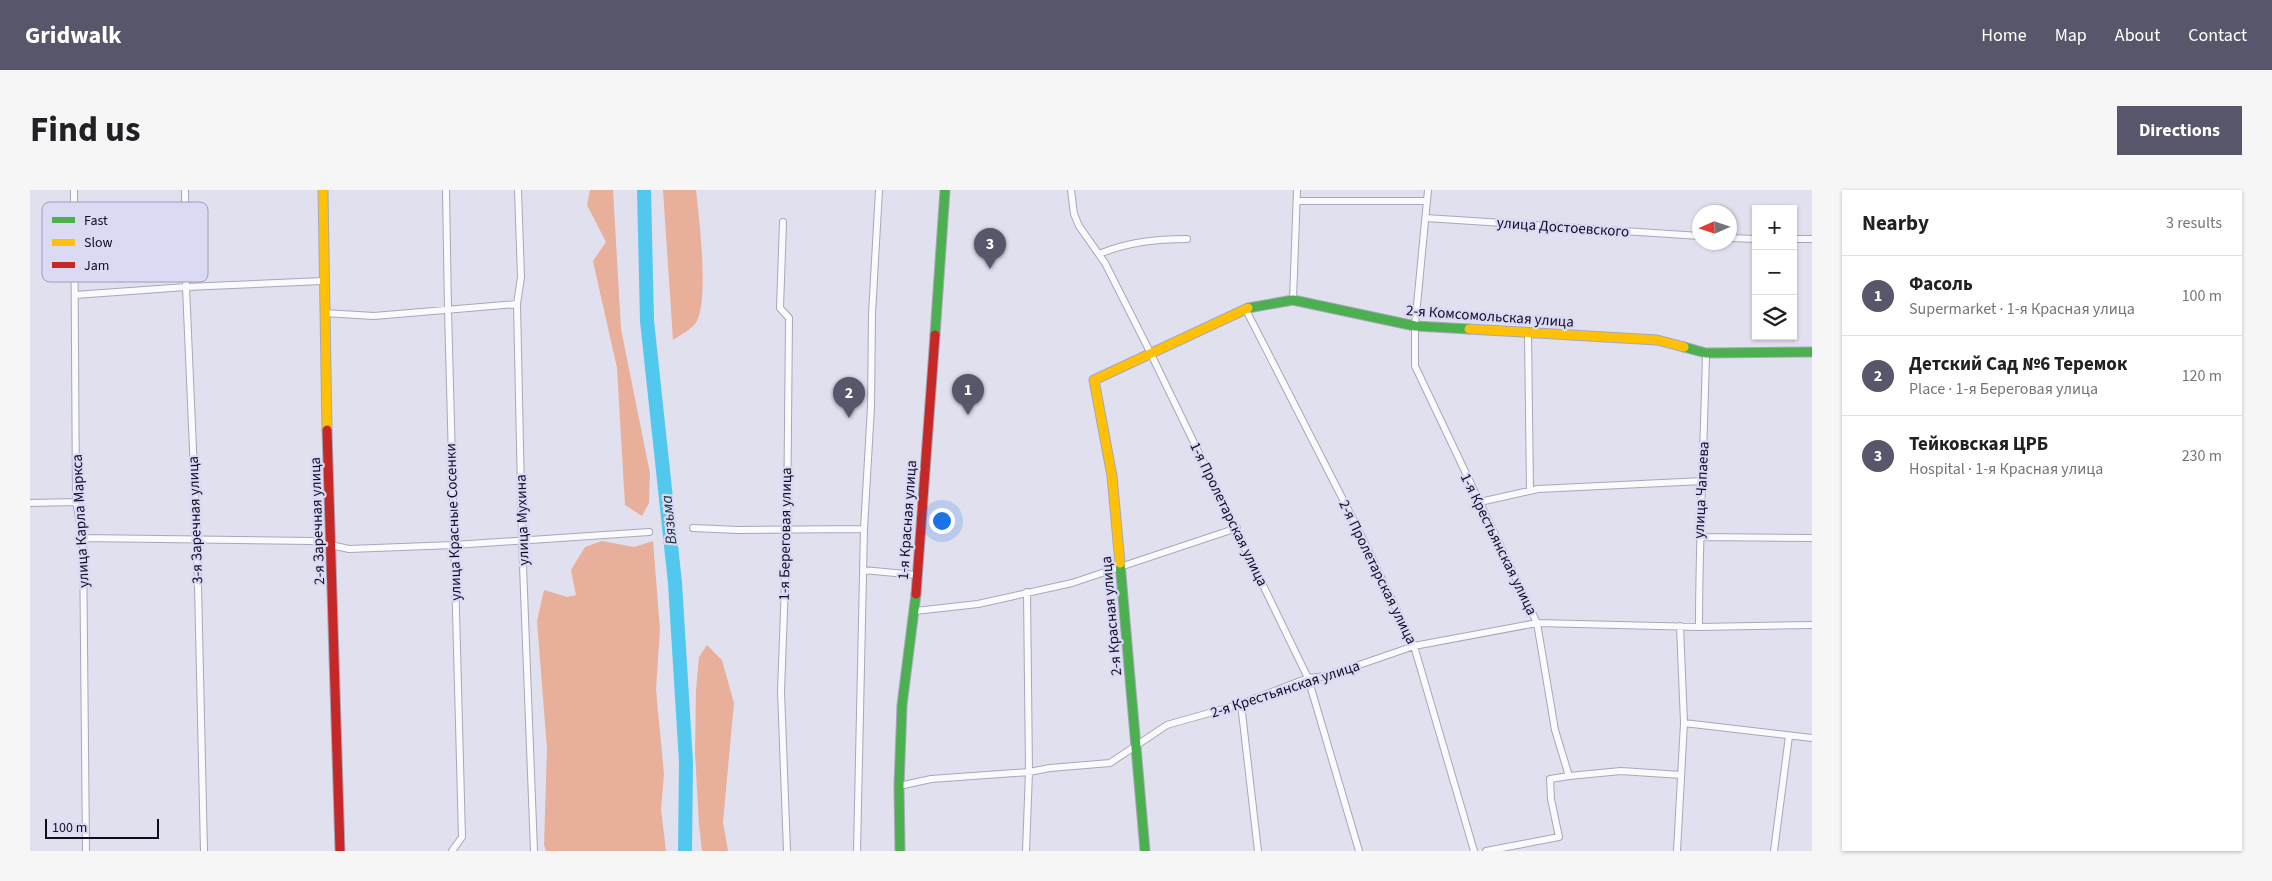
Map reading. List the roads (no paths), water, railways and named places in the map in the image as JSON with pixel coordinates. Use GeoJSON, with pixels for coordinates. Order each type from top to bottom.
{"type":"FeatureCollection","features":[{"type":"Feature","properties":{"kind":"main road","name":"2-я Заречная улица"},"geometry":{"type":"LineString","coordinates":[[322,190],[340,851]]}},
{"type":"Feature","properties":{"kind":"main road","name":"1-я Красная улица"},"geometry":{"type":"LineString","coordinates":[[900,851],[899,786],[902,705],[915,611],[945,190]]}},
{"type":"Feature","properties":{"kind":"main road","name":"2-я Комсомольская улица"},"geometry":{"type":"LineString","coordinates":[[1094,380],[1244,308],[1293,300],[1415,326],[1657,340],[1706,353],[1812,352]]}},
{"type":"Feature","properties":{"kind":"main road","name":"2-я Красная улица"},"geometry":{"type":"LineString","coordinates":[[1094,380],[1112,476],[1145,851]]}},
{"type":"Feature","properties":{"kind":"street","name":"улица Красные Сосенки"},"geometry":{"type":"LineString","coordinates":[[446,190],[462,837],[452,851]]}},
{"type":"Feature","properties":{"kind":"street","name":"улица Мухина"},"geometry":{"type":"LineString","coordinates":[[518,190],[521,277],[517,304],[522,540],[534,851]]}},
{"type":"Feature","properties":{"kind":"street"},"geometry":{"type":"LineString","coordinates":[[857,851],[864,529],[871,407],[872,314],[879,190]]}},
{"type":"Feature","properties":{"kind":"street","name":"1-я Пролетарская улица"},"geometry":{"type":"LineString","coordinates":[[1071,190],[1074,214],[1079,226],[1099,254],[1150,352],[1237,528],[1308,678],[1359,851]]}},
{"type":"Feature","properties":{"kind":"street"},"geometry":{"type":"LineString","coordinates":[[1293,300],[1297,190]]}},
{"type":"Feature","properties":{"kind":"street","name":"1-я Крестьянская улица"},"geometry":{"type":"LineString","coordinates":[[1428,190],[1415,326],[1416,366],[1537,623],[1556,730],[1569,776]]}},
{"type":"Feature","properties":{"kind":"street"},"geometry":{"type":"LineString","coordinates":[[1297,201],[1427,201]]}},
{"type":"Feature","properties":{"kind":"street","name":"улица Достоевского"},"geometry":{"type":"LineString","coordinates":[[1426,218],[1692,235]]}},
{"type":"Feature","properties":{"kind":"street","name":"1-я Береговая улица"},"geometry":{"type":"LineString","coordinates":[[783,222],[780,308],[789,318],[787,530],[781,691],[787,851]]}},
{"type":"Feature","properties":{"kind":"street"},"geometry":{"type":"LineString","coordinates":[[1737,238],[1752,239]]}},
{"type":"Feature","properties":{"kind":"street"},"geometry":{"type":"LineString","coordinates":[[1099,254],[1116,246],[1151,240],[1187,239]]}},
{"type":"Feature","properties":{"kind":"street"},"geometry":{"type":"LineString","coordinates":[[1797,239],[1812,239]]}},
{"type":"Feature","properties":{"kind":"street","name":"улица Карла Маркса"},"geometry":{"type":"LineString","coordinates":[[76,282],[76,502],[83,538],[86,851]]}},
{"type":"Feature","properties":{"kind":"street","name":"3-я Заречная улица"},"geometry":{"type":"LineString","coordinates":[[186,282],[197,541],[204,851]]}},
{"type":"Feature","properties":{"kind":"street"},"geometry":{"type":"LineString","coordinates":[[76,295],[324,282]]}},
{"type":"Feature","properties":{"kind":"street"},"geometry":{"type":"LineString","coordinates":[[324,313],[374,316],[517,304]]}},
{"type":"Feature","properties":{"kind":"street","name":"2-я Пролетарская улица"},"geometry":{"type":"LineString","coordinates":[[1244,308],[1357,526],[1414,646],[1474,851]]}},
{"type":"Feature","properties":{"kind":"street"},"geometry":{"type":"LineString","coordinates":[[1528,333],[1530,491]]}},
{"type":"Feature","properties":{"kind":"street","name":"улица Чапаева"},"geometry":{"type":"LineString","coordinates":[[1699,627],[1699,537],[1703,481],[1706,353]]}},
{"type":"Feature","properties":{"kind":"street"},"geometry":{"type":"LineString","coordinates":[[1480,502],[1530,491],[1703,481]]}},
{"type":"Feature","properties":{"kind":"street"},"geometry":{"type":"LineString","coordinates":[[30,503],[76,502]]}},
{"type":"Feature","properties":{"kind":"street"},"geometry":{"type":"LineString","coordinates":[[693,528],[864,529]]}},
{"type":"Feature","properties":{"kind":"street"},"geometry":{"type":"LineString","coordinates":[[915,611],[978,604],[1072,583],[1237,528]]}},
{"type":"Feature","properties":{"kind":"street"},"geometry":{"type":"LineString","coordinates":[[83,538],[197,541],[312,541],[349,549],[454,545],[649,532]]}},
{"type":"Feature","properties":{"kind":"street"},"geometry":{"type":"LineString","coordinates":[[1699,537],[1812,538]]}},
{"type":"Feature","properties":{"kind":"street"},"geometry":{"type":"LineString","coordinates":[[863,570],[917,575]]}},
{"type":"Feature","properties":{"kind":"street"},"geometry":{"type":"LineString","coordinates":[[1026,851],[1029,772],[1027,592]]}},
{"type":"Feature","properties":{"kind":"street","name":"2-я Крестьянская улица"},"geometry":{"type":"LineString","coordinates":[[899,786],[931,779],[1029,772],[1050,768],[1110,763],[1137,747],[1167,725],[1241,704],[1308,678],[1327,676],[1414,646],[1537,623],[1699,627],[1812,625]]}},
{"type":"Feature","properties":{"kind":"street"},"geometry":{"type":"LineString","coordinates":[[1677,851],[1684,723],[1680,626]]}},
{"type":"Feature","properties":{"kind":"street"},"geometry":{"type":"LineString","coordinates":[[1241,704],[1258,851]]}},
{"type":"Feature","properties":{"kind":"street"},"geometry":{"type":"LineString","coordinates":[[1684,723],[1812,738]]}},
{"type":"Feature","properties":{"kind":"street"},"geometry":{"type":"LineString","coordinates":[[1774,851],[1789,736]]}},
{"type":"Feature","properties":{"kind":"street"},"geometry":{"type":"LineString","coordinates":[[1486,851],[1559,837],[1551,799],[1550,779],[1620,771],[1681,775]]}},
{"type":"Feature","properties":{"kind":"waterway","name":"Вязьма"},"geometry":{"type":"LineString","coordinates":[[644,190],[647,321],[675,583],[686,762],[685,851]]}},
{"type":"Feature","properties":{"kind":"place","name":"Тейковская ЦРБ"},"geometry":{"type":"Point","coordinates":[990,269]}},
{"type":"Feature","properties":{"kind":"place","name":"Фасоль"},"geometry":{"type":"Point","coordinates":[968,415]}},
{"type":"Feature","properties":{"kind":"place","name":"Детский Сад №6 Теремок"},"geometry":{"type":"Point","coordinates":[849,418]}}]}
